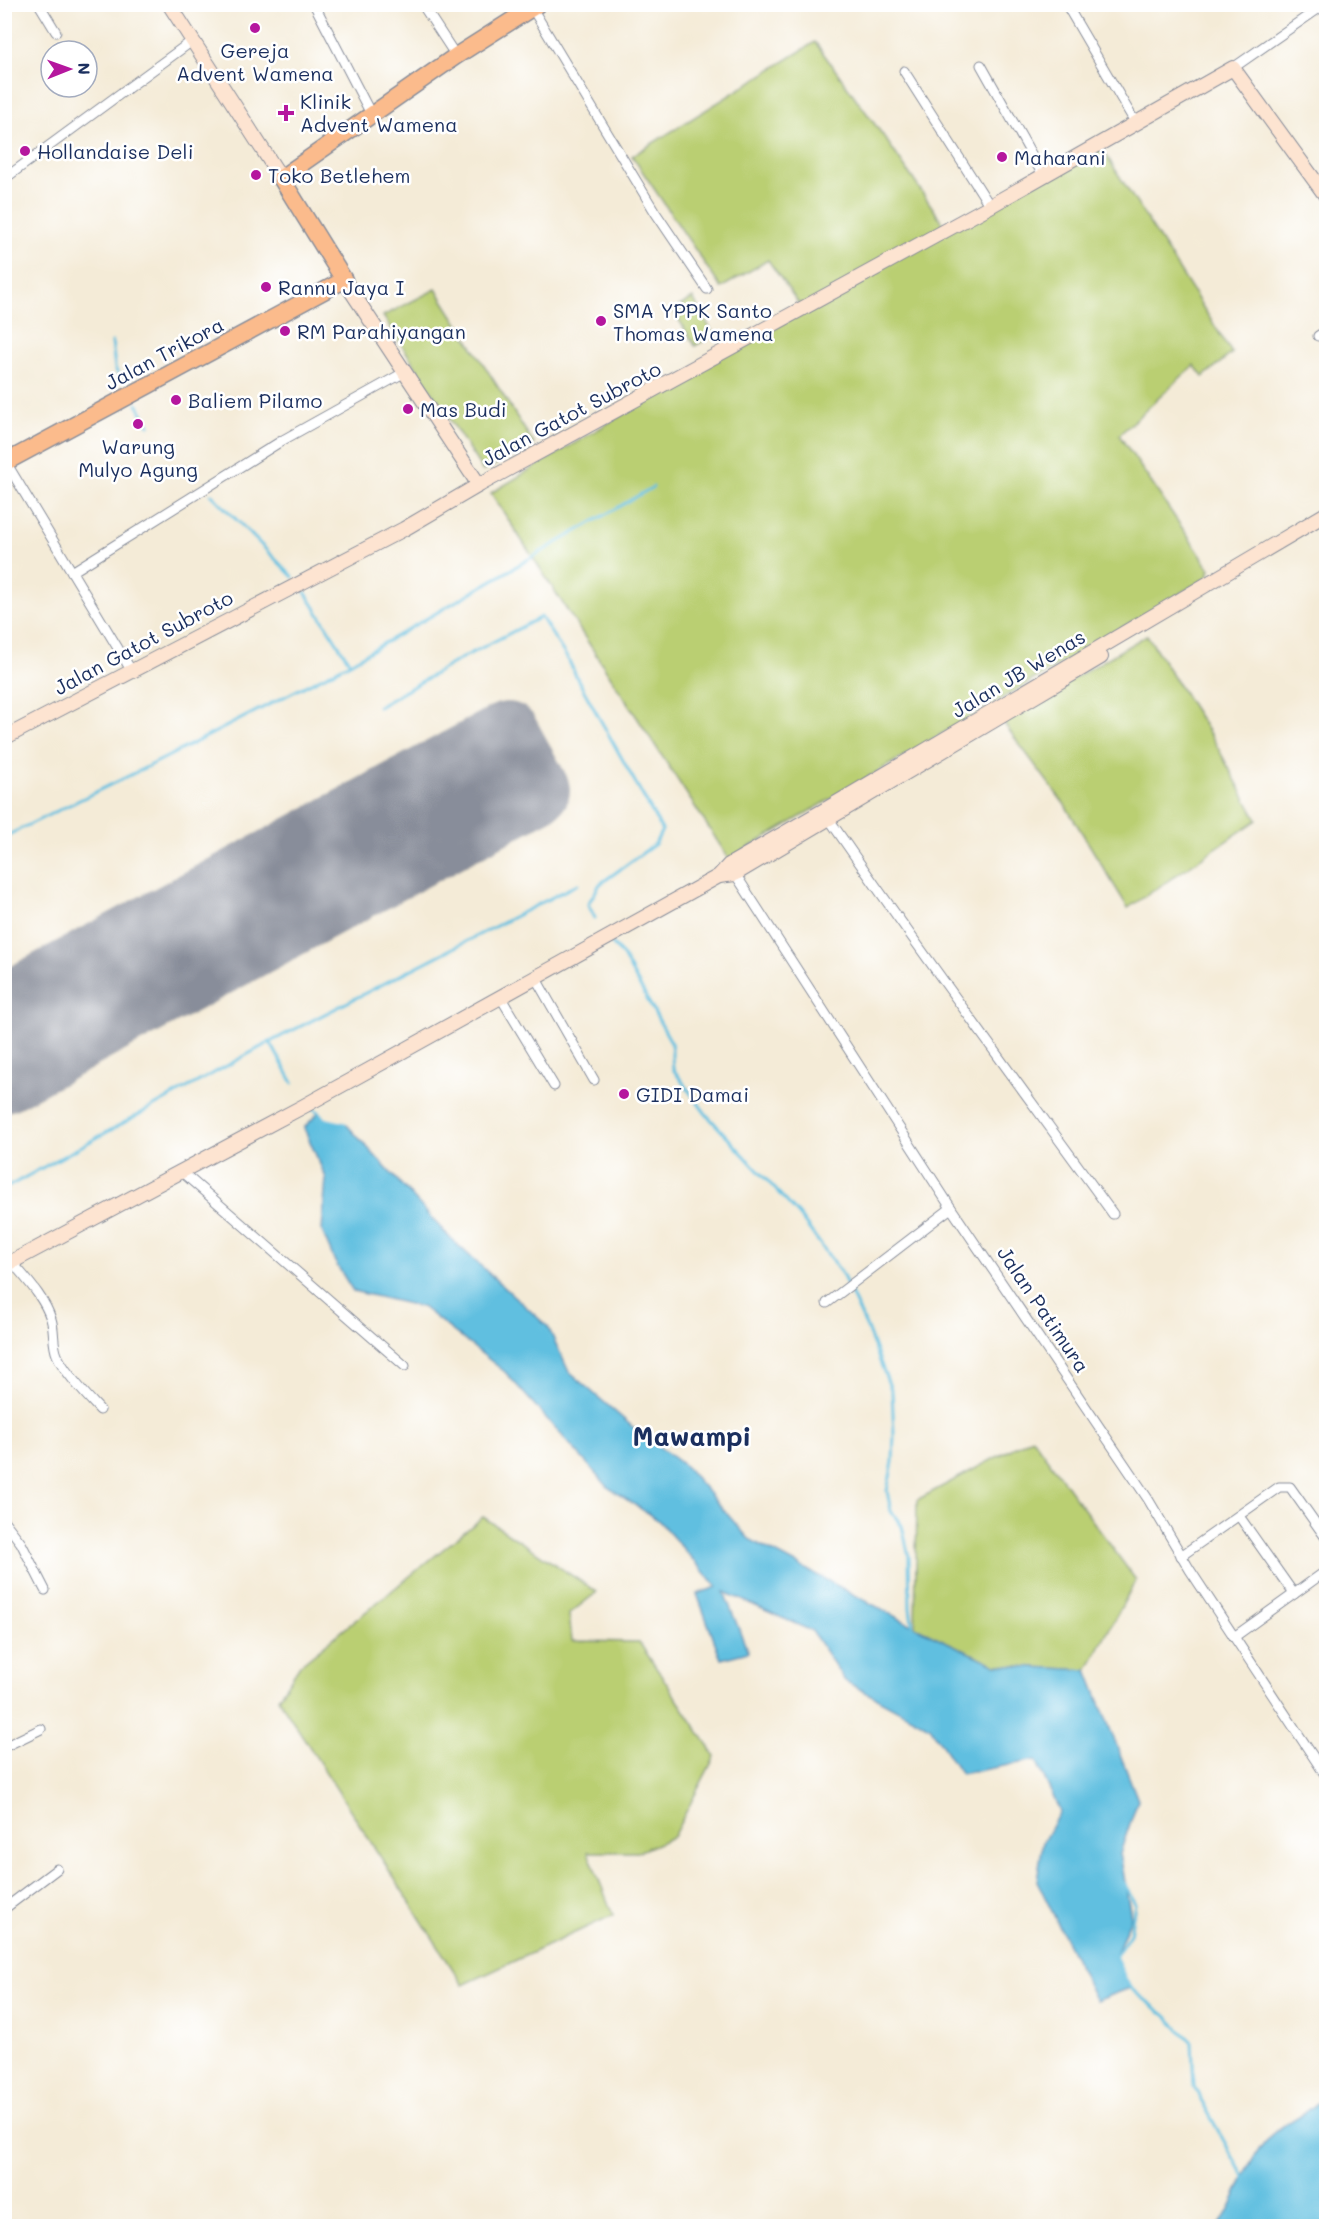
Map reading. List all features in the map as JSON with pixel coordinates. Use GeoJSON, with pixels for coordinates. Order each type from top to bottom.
{"type":"FeatureCollection","features":[{"type":"Feature","properties":{"kind":"highway"},"geometry":{"type":"LineString","coordinates":[[341,276],[280,177],[525,8]]}},
{"type":"Feature","properties":{"kind":"highway","name":"Jalan Trikora"},"geometry":{"type":"LineString","coordinates":[[5,459],[299,294],[341,276]]}},
{"type":"Feature","properties":{"kind":"main road"},"geometry":{"type":"LineString","coordinates":[[170,4],[280,177]]}},
{"type":"Feature","properties":{"kind":"main road"},"geometry":{"type":"LineString","coordinates":[[1233,68],[1326,196]]}},
{"type":"Feature","properties":{"kind":"main road","name":"Jalan Gatot Subroto"},"geometry":{"type":"LineString","coordinates":[[4,738],[404,529],[479,484],[990,206],[1233,68]]}},
{"type":"Feature","properties":{"kind":"main road"},"geometry":{"type":"LineString","coordinates":[[341,276],[479,484]]}},
{"type":"Feature","properties":{"kind":"main road","name":"Jalan JB Wenas"},"geometry":{"type":"LineString","coordinates":[[732,869],[828,808],[1005,709],[1271,552],[1326,514]]}},
{"type":"Feature","properties":{"kind":"main road","name":"Jalan JB Wenas"},"geometry":{"type":"LineString","coordinates":[[1271,552],[1326,525]]}},
{"type":"Feature","properties":{"kind":"main road","name":"Jalan JB Wenas"},"geometry":{"type":"LineString","coordinates":[[732,869],[830,819],[1005,709]]}},
{"type":"Feature","properties":{"kind":"main road"},"geometry":{"type":"LineString","coordinates":[[8,1264],[501,998],[732,869]]}},
{"type":"Feature","properties":{"kind":"street"},"geometry":{"type":"LineString","coordinates":[[39,4],[56,32]]}},
{"type":"Feature","properties":{"kind":"street"},"geometry":{"type":"LineString","coordinates":[[314,4],[371,114]]}},
{"type":"Feature","properties":{"kind":"street"},"geometry":{"type":"LineString","coordinates":[[422,4],[456,56]]}},
{"type":"Feature","properties":{"kind":"street"},"geometry":{"type":"LineString","coordinates":[[1066,4],[1135,122]]}},
{"type":"Feature","properties":{"kind":"street"},"geometry":{"type":"LineString","coordinates":[[1233,68],[1325,4]]}},
{"type":"Feature","properties":{"kind":"street"},"geometry":{"type":"LineString","coordinates":[[525,8],[707,290]]}},
{"type":"Feature","properties":{"kind":"street"},"geometry":{"type":"LineString","coordinates":[[4,178],[192,41]]}},
{"type":"Feature","properties":{"kind":"street"},"geometry":{"type":"LineString","coordinates":[[981,65],[1043,175]]}},
{"type":"Feature","properties":{"kind":"street"},"geometry":{"type":"LineString","coordinates":[[904,71],[990,206]]}},
{"type":"Feature","properties":{"kind":"street"},"geometry":{"type":"LineString","coordinates":[[72,572],[283,440],[405,372]]}},
{"type":"Feature","properties":{"kind":"street"},"geometry":{"type":"LineString","coordinates":[[5,459],[131,670]]}},
{"type":"Feature","properties":{"kind":"street"},"geometry":{"type":"LineString","coordinates":[[830,819],[903,927],[1113,1214]]}},
{"type":"Feature","properties":{"kind":"street","name":"Jalan Patimura"},"geometry":{"type":"LineString","coordinates":[[732,869],[951,1208],[1148,1499],[1181,1556],[1326,1776]]}},
{"type":"Feature","properties":{"kind":"street"},"geometry":{"type":"LineString","coordinates":[[535,977],[594,1080]]}},
{"type":"Feature","properties":{"kind":"street"},"geometry":{"type":"LineString","coordinates":[[501,998],[555,1086]]}},
{"type":"Feature","properties":{"kind":"street"},"geometry":{"type":"LineString","coordinates":[[182,1172],[405,1366]]}},
{"type":"Feature","properties":{"kind":"street"},"geometry":{"type":"LineString","coordinates":[[827,1303],[951,1208]]}},
{"type":"Feature","properties":{"kind":"street"},"geometry":{"type":"LineString","coordinates":[[8,1264],[41,1298],[54,1329],[52,1339],[57,1356],[100,1410]]}},
{"type":"Feature","properties":{"kind":"street"},"geometry":{"type":"LineString","coordinates":[[1181,1556],[1279,1486],[1290,1487],[1326,1538]]}},
{"type":"Feature","properties":{"kind":"street"},"geometry":{"type":"LineString","coordinates":[[1239,1516],[1294,1594]]}},
{"type":"Feature","properties":{"kind":"street"},"geometry":{"type":"LineString","coordinates":[[4,1521],[21,1544],[45,1590]]}},
{"type":"Feature","properties":{"kind":"street"},"geometry":{"type":"LineString","coordinates":[[1234,1637],[1326,1571]]}},
{"type":"Feature","properties":{"kind":"street"},"geometry":{"type":"LineString","coordinates":[[4,1747],[40,1728]]}},
{"type":"Feature","properties":{"kind":"street"},"geometry":{"type":"LineString","coordinates":[[4,1909],[57,1869]]}},
{"type":"Feature","properties":{"kind":"green space"},"geometry":{"type":"Polygon","coordinates":[[[815,42],[947,229],[1099,144],[1232,353],[1203,377],[1194,365],[1119,435],[1210,569],[1208,577],[729,859],[491,493],[667,388],[799,304],[768,260],[721,288],[632,156],[815,42]]]}},
{"type":"Feature","properties":{"kind":"green space"},"geometry":{"type":"Polygon","coordinates":[[[436,289],[534,444],[483,471],[383,316],[436,289]]]}},
{"type":"Feature","properties":{"kind":"green space"},"geometry":{"type":"Polygon","coordinates":[[[693,298],[714,335],[695,346],[673,310],[693,298]]]}},
{"type":"Feature","properties":{"kind":"green space"},"geometry":{"type":"Polygon","coordinates":[[[1147,635],[1213,739],[1257,820],[1128,908],[1065,805],[1002,721],[1147,635]]]}},
{"type":"Feature","properties":{"kind":"green space"},"geometry":{"type":"Polygon","coordinates":[[[1032,1438],[1136,1580],[1087,1670],[996,1665],[915,1627],[917,1500],[1032,1438]]]}},
{"type":"Feature","properties":{"kind":"green space"},"geometry":{"type":"Polygon","coordinates":[[[483,1517],[597,1592],[569,1614],[572,1641],[639,1642],[715,1756],[673,1837],[638,1852],[588,1852],[613,1915],[463,1985],[278,1698],[300,1665],[483,1517]]]}},
{"type":"Feature","properties":{"kind":"water"},"geometry":{"type":"Polygon","coordinates":[[[319,1112],[324,1119],[346,1124],[450,1238],[548,1327],[569,1372],[634,1428],[686,1467],[749,1539],[915,1627],[996,1665],[1087,1670],[1138,1800],[1120,1853],[1131,1917],[1115,1957],[1130,1988],[1096,2001],[1037,1881],[1043,1842],[1060,1811],[1036,1760],[961,1774],[930,1727],[845,1681],[812,1631],[724,1592],[748,1652],[721,1659],[697,1594],[717,1587],[658,1520],[609,1488],[505,1372],[422,1307],[353,1291],[335,1262],[322,1231],[326,1178],[304,1128],[319,1112]]]}},
{"type":"Feature","properties":{"kind":"water"},"geometry":{"type":"Polygon","coordinates":[[[1326,2093],[1326,2226],[1219,2226],[1253,2159],[1268,2138],[1282,2126],[1306,2112],[1326,2093]]]}},
{"type":"Feature","properties":{"kind":"waterway"},"geometry":{"type":"LineString","coordinates":[[112,342],[115,368],[121,380]]}},
{"type":"Feature","properties":{"kind":"waterway"},"geometry":{"type":"LineString","coordinates":[[137,404],[149,425]]}},
{"type":"Feature","properties":{"kind":"waterway"},"geometry":{"type":"LineString","coordinates":[[4,837],[350,663],[653,487]]}},
{"type":"Feature","properties":{"kind":"waterway"},"geometry":{"type":"LineString","coordinates":[[211,494],[293,577]]}},
{"type":"Feature","properties":{"kind":"waterway"},"geometry":{"type":"LineString","coordinates":[[305,592],[350,663]]}},
{"type":"Feature","properties":{"kind":"waterway"},"geometry":{"type":"LineString","coordinates":[[378,707],[462,658],[541,617],[569,661],[662,830],[655,844],[600,884],[588,904],[595,918]]}},
{"type":"Feature","properties":{"kind":"waterway"},"geometry":{"type":"LineString","coordinates":[[4,1189],[270,1042],[578,884]]}},
{"type":"Feature","properties":{"kind":"waterway"},"geometry":{"type":"LineString","coordinates":[[611,943],[622,954],[671,1042],[673,1069],[706,1114],[799,1215],[842,1274],[866,1326],[892,1392],[893,1462],[887,1491],[891,1511],[902,1526],[909,1557],[910,1608],[913,1629]]}},
{"type":"Feature","properties":{"kind":"waterway"},"geometry":{"type":"LineString","coordinates":[[270,1042],[293,1083]]}},
{"type":"Feature","properties":{"kind":"waterway"},"geometry":{"type":"LineString","coordinates":[[312,1108],[324,1119],[345,1124]]}},
{"type":"Feature","properties":{"kind":"waterway"},"geometry":{"type":"LineString","coordinates":[[1124,1883],[1135,1904],[1130,1934],[1115,1957],[1130,1988],[1166,2016],[1192,2042],[1194,2087],[1245,2179]]}},
{"type":"Feature","properties":{"kind":"runway"},"geometry":{"type":"LineString","coordinates":[[4,1007],[507,735],[537,790],[4,1079]]}},
{"type":"Feature","properties":{"kind":"place","name":"Gereja Advent Wamena"},"geometry":{"type":"Point","coordinates":[255,28]}},
{"type":"Feature","properties":{"kind":"place","name":"Klinik Advent Wamena"},"geometry":{"type":"Point","coordinates":[286,113]}},
{"type":"Feature","properties":{"kind":"place","name":"Hollandaise Deli"},"geometry":{"type":"Point","coordinates":[25,151]}},
{"type":"Feature","properties":{"kind":"place","name":"Maharani"},"geometry":{"type":"Point","coordinates":[1002,157]}},
{"type":"Feature","properties":{"kind":"place","name":"Toko Betlehem"},"geometry":{"type":"Point","coordinates":[256,175]}},
{"type":"Feature","properties":{"kind":"place","name":"Rannu Jaya I"},"geometry":{"type":"Point","coordinates":[266,287]}},
{"type":"Feature","properties":{"kind":"place","name":"SMA YPPK Santo Thomas Wamena"},"geometry":{"type":"Point","coordinates":[601,321]}},
{"type":"Feature","properties":{"kind":"place","name":"RM Parahiyangan"},"geometry":{"type":"Point","coordinates":[285,331]}},
{"type":"Feature","properties":{"kind":"place","name":"Baliem Pilamo"},"geometry":{"type":"Point","coordinates":[176,400]}},
{"type":"Feature","properties":{"kind":"place","name":"Mas Budi"},"geometry":{"type":"Point","coordinates":[408,409]}},
{"type":"Feature","properties":{"kind":"place","name":"Warung Mulyo Agung"},"geometry":{"type":"Point","coordinates":[138,424]}},
{"type":"Feature","properties":{"kind":"place","name":"GIDI Damai"},"geometry":{"type":"Point","coordinates":[624,1094]}},
{"type":"Feature","properties":{"kind":"district","name":"Mawampi"},"geometry":{"type":"Point","coordinates":[692,1436]}}]}
